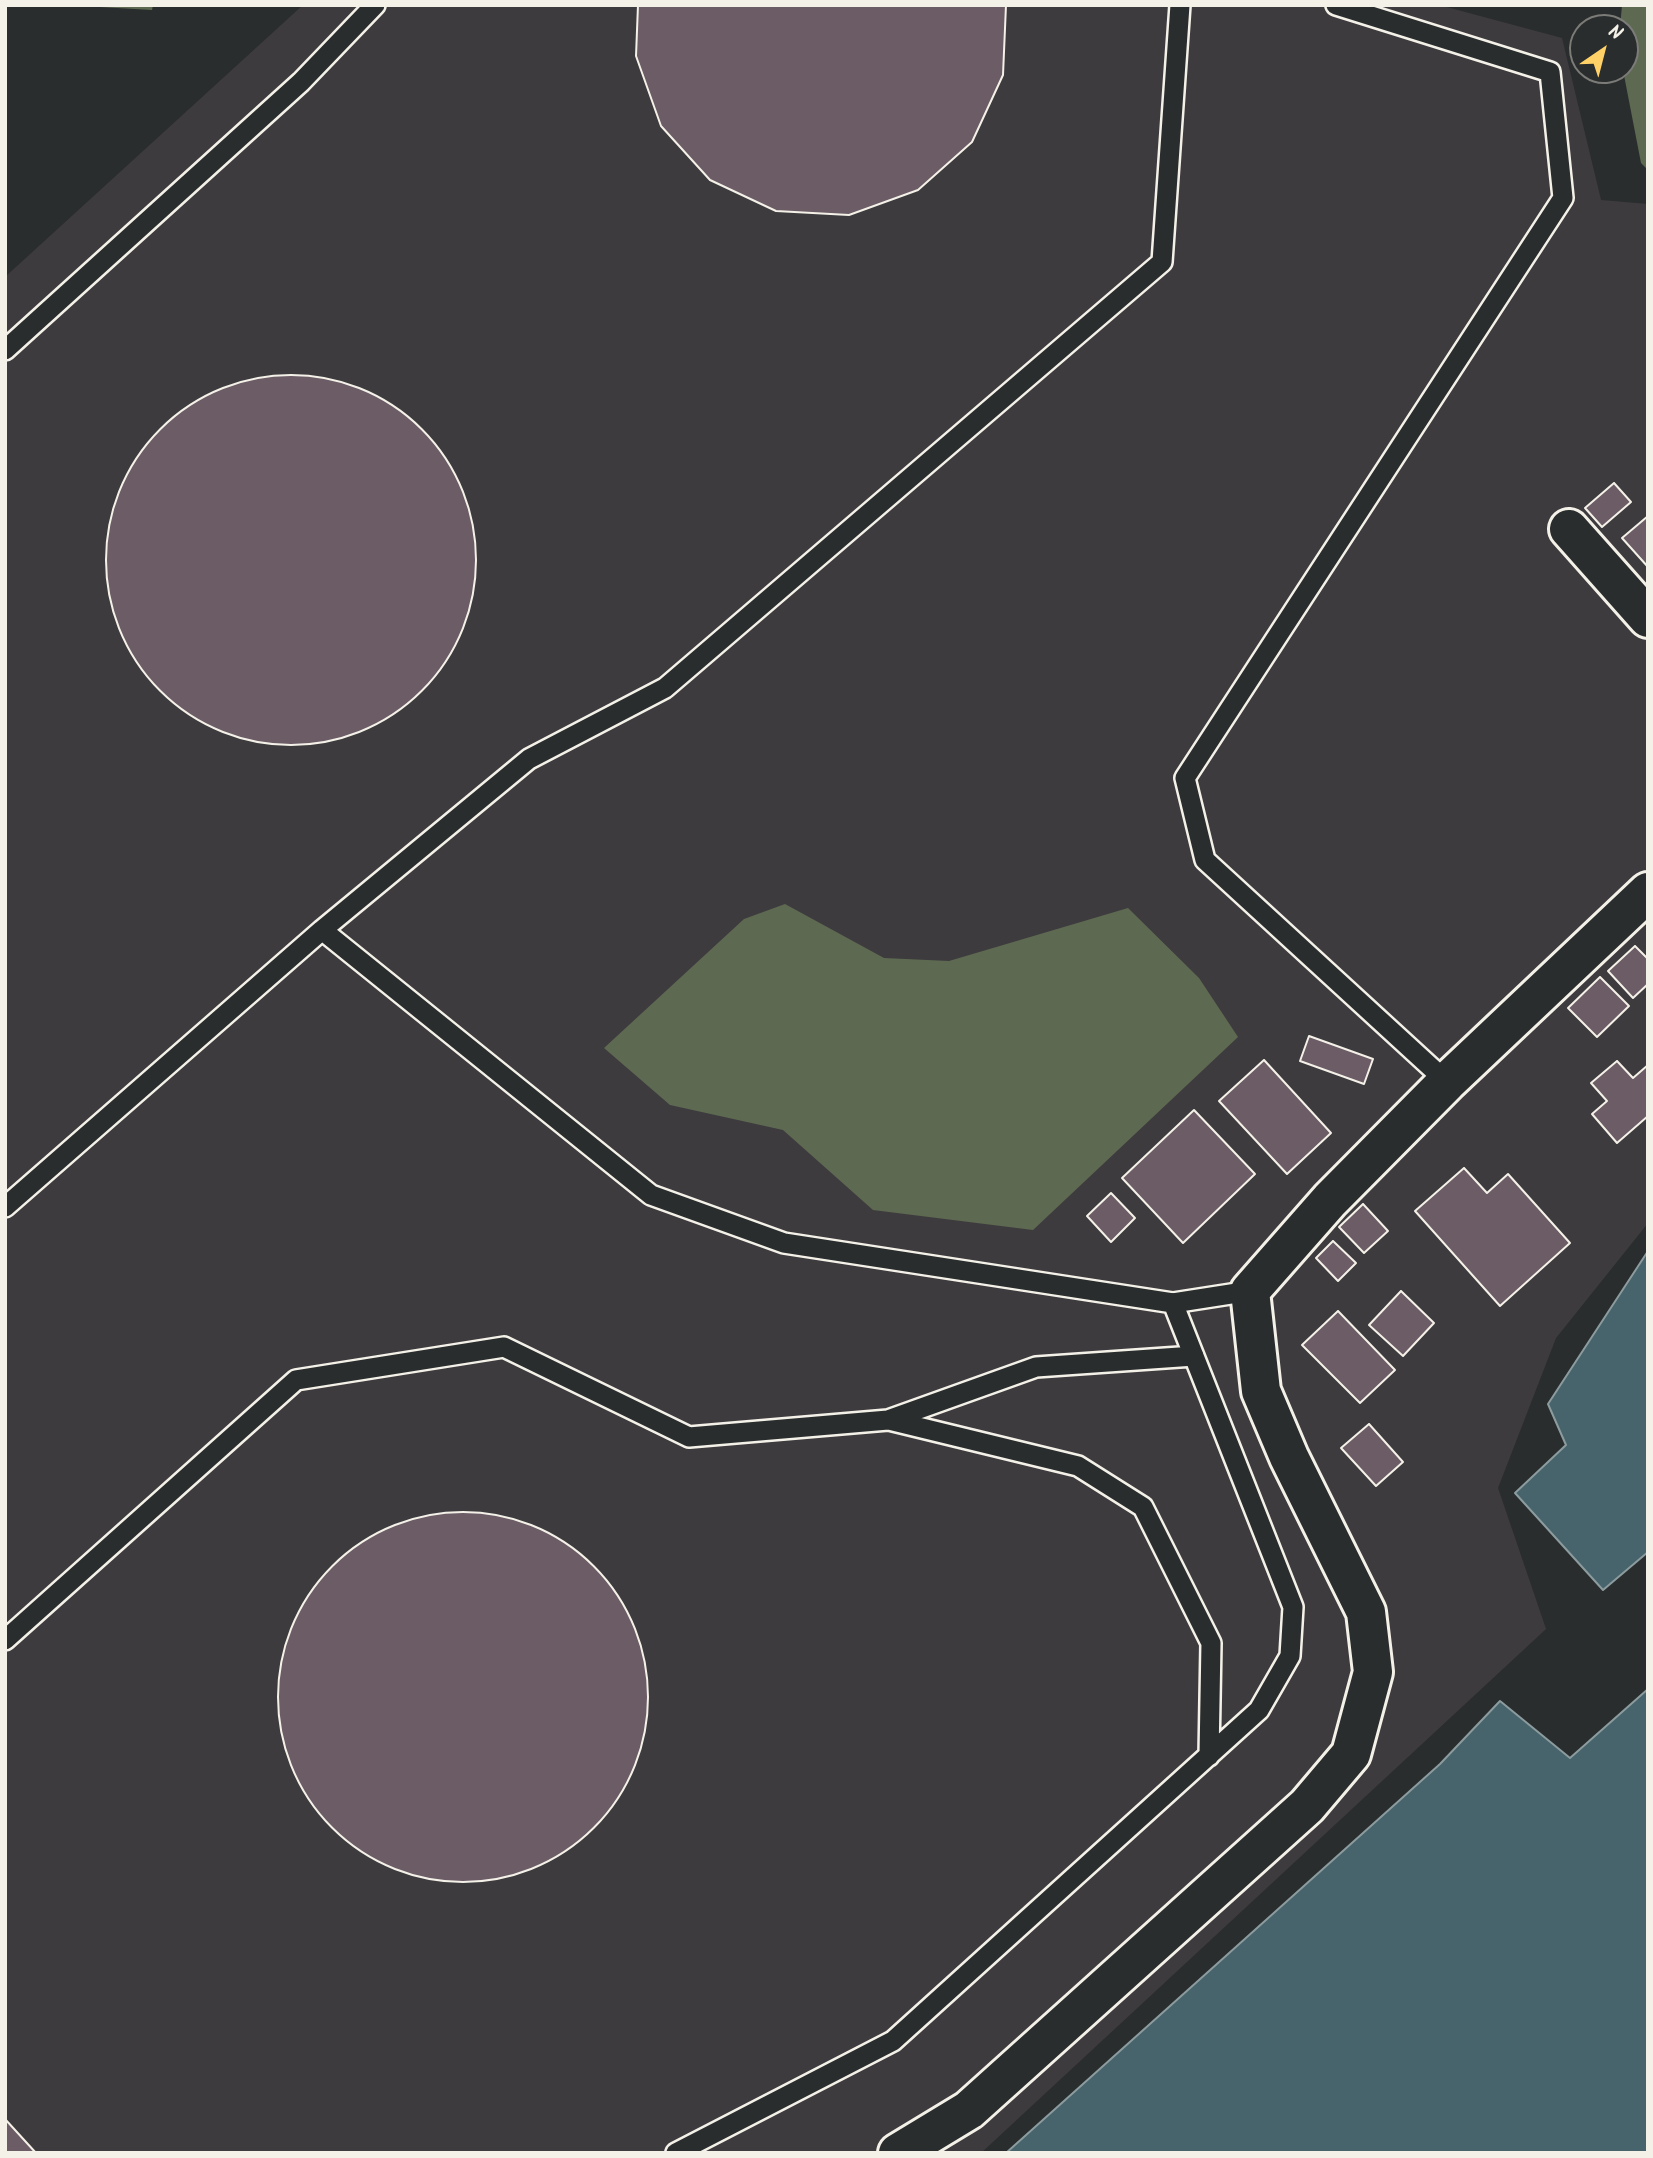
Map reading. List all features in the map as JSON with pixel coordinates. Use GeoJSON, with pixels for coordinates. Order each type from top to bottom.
{"type":"FeatureCollection","features":[{"type":"Feature","properties":{"kind":"street"},"geometry":{"type":"LineString","coordinates":[[1569,529],[1648,618]]}},
{"type":"Feature","properties":{"kind":"street"},"geometry":{"type":"LineString","coordinates":[[898,2153],[970,2110],[1307,1806],[1351,1754],[1373,1672],[1366,1612],[1289,1457],[1261,1391],[1250,1291],[1330,1200],[1447,1082],[1648,892]]}},
{"type":"Feature","properties":{"kind":"lane"},"geometry":{"type":"LineString","coordinates":[[5,350],[301,82],[375,5]]}},
{"type":"Feature","properties":{"kind":"lane"},"geometry":{"type":"LineString","coordinates":[[5,1207],[322,930],[529,759],[665,688],[1162,262],[1180,5]]}},
{"type":"Feature","properties":{"kind":"lane"},"geometry":{"type":"LineString","coordinates":[[1336,5],[1550,72],[1563,198],[1185,778],[1205,860],[1447,1082]]}},
{"type":"Feature","properties":{"kind":"lane"},"geometry":{"type":"LineString","coordinates":[[322,930],[652,1195],[784,1243],[1173,1303],[1250,1291]]}},
{"type":"Feature","properties":{"kind":"lane"},"geometry":{"type":"LineString","coordinates":[[676,2153],[893,2041],[1259,1710],[1290,1656],[1293,1607],[1173,1303]]}},
{"type":"Feature","properties":{"kind":"lane"},"geometry":{"type":"LineString","coordinates":[[5,1640],[296,1380],[504,1347],[689,1437],[888,1420],[1036,1367],[1194,1356]]}},
{"type":"Feature","properties":{"kind":"lane"},"geometry":{"type":"LineString","coordinates":[[888,1420],[1078,1466],[1143,1507],[1211,1643],[1209,1756]]}},
{"type":"Feature","properties":{"kind":"shaded area"},"geometry":{"type":"Polygon","coordinates":[[[303,5],[1439,5],[1562,38],[1569,67],[1569,84],[1573,84],[1601,200],[1648,204],[1648,1223],[1556,1338],[1498,1488],[1546,1629],[981,2153],[5,2153],[5,277],[303,5]]]}},
{"type":"Feature","properties":{"kind":"green space"},"geometry":{"type":"Polygon","coordinates":[[[65,5],[153,5],[152,10],[65,5]]]}},
{"type":"Feature","properties":{"kind":"green space"},"geometry":{"type":"Polygon","coordinates":[[[1622,5],[1648,5],[1648,170],[1641,163],[1626,84],[1639,84],[1639,14],[1621,14],[1622,5]]]}},
{"type":"Feature","properties":{"kind":"green space"},"geometry":{"type":"Polygon","coordinates":[[[785,904],[884,958],[949,961],[1128,908],[1199,978],[1238,1037],[1033,1230],[873,1210],[783,1130],[670,1105],[604,1048],[744,919],[785,904]]]}},
{"type":"Feature","properties":{"kind":"water"},"geometry":{"type":"Polygon","coordinates":[[[1648,1251],[1648,1552],[1603,1590],[1515,1493],[1566,1445],[1548,1404],[1648,1251]]]}},
{"type":"Feature","properties":{"kind":"water"},"geometry":{"type":"Polygon","coordinates":[[[1648,1689],[1648,2153],[1006,2153],[1440,1764],[1500,1701],[1570,1758],[1648,1689]]]}},
{"type":"Feature","properties":{"kind":"building"},"geometry":{"type":"Polygon","coordinates":[[[638,5],[1006,5],[1003,75],[972,142],[918,190],[849,215],[776,211],[710,180],[661,126],[636,56],[638,5]]]}},
{"type":"Feature","properties":{"kind":"building"},"geometry":{"type":"Polygon","coordinates":[[[291,375],[327,379],[362,389],[394,406],[422,429],[445,457],[462,489],[472,524],[476,560],[472,596],[462,631],[445,663],[422,691],[394,714],[362,731],[327,741],[291,745],[255,741],[220,731],[188,714],[160,691],[137,663],[120,631],[110,596],[106,560],[110,524],[120,489],[137,457],[160,429],[188,406],[220,389],[255,379],[291,375]]]}},
{"type":"Feature","properties":{"kind":"building"},"geometry":{"type":"Polygon","coordinates":[[[1614,483],[1631,502],[1602,527],[1585,508],[1614,483]]]}},
{"type":"Feature","properties":{"kind":"building"},"geometry":{"type":"Polygon","coordinates":[[[1648,516],[1648,567],[1622,538],[1648,516]]]}},
{"type":"Feature","properties":{"kind":"building"},"geometry":{"type":"Polygon","coordinates":[[[1635,946],[1648,959],[1648,984],[1633,998],[1608,971],[1635,946]]]}},
{"type":"Feature","properties":{"kind":"building"},"geometry":{"type":"Polygon","coordinates":[[[1600,977],[1629,1006],[1597,1037],[1568,1008],[1600,977]]]}},
{"type":"Feature","properties":{"kind":"building"},"geometry":{"type":"Polygon","coordinates":[[[1309,1036],[1373,1059],[1364,1084],[1300,1061],[1309,1036]]]}},
{"type":"Feature","properties":{"kind":"building"},"geometry":{"type":"Polygon","coordinates":[[[1264,1060],[1331,1133],[1287,1174],[1219,1101],[1264,1060]]]}},
{"type":"Feature","properties":{"kind":"building"},"geometry":{"type":"Polygon","coordinates":[[[1617,1061],[1633,1078],[1648,1065],[1648,1116],[1617,1143],[1592,1114],[1607,1101],[1591,1083],[1617,1061]]]}},
{"type":"Feature","properties":{"kind":"building"},"geometry":{"type":"Polygon","coordinates":[[[1194,1110],[1255,1174],[1183,1243],[1122,1178],[1194,1110]]]}},
{"type":"Feature","properties":{"kind":"building"},"geometry":{"type":"Polygon","coordinates":[[[1464,1168],[1487,1193],[1508,1174],[1570,1243],[1500,1306],[1415,1211],[1464,1168]]]}},
{"type":"Feature","properties":{"kind":"building"},"geometry":{"type":"Polygon","coordinates":[[[1111,1193],[1135,1218],[1111,1242],[1087,1216],[1111,1193]]]}},
{"type":"Feature","properties":{"kind":"building"},"geometry":{"type":"Polygon","coordinates":[[[1363,1204],[1388,1231],[1364,1253],[1339,1227],[1363,1204]]]}},
{"type":"Feature","properties":{"kind":"building"},"geometry":{"type":"Polygon","coordinates":[[[1333,1241],[1356,1263],[1338,1281],[1316,1258],[1333,1241]]]}},
{"type":"Feature","properties":{"kind":"building"},"geometry":{"type":"Polygon","coordinates":[[[1401,1291],[1434,1323],[1403,1356],[1369,1325],[1401,1291]]]}},
{"type":"Feature","properties":{"kind":"building"},"geometry":{"type":"Polygon","coordinates":[[[1338,1311],[1395,1370],[1360,1403],[1302,1345],[1338,1311]]]}},
{"type":"Feature","properties":{"kind":"building"},"geometry":{"type":"Polygon","coordinates":[[[1369,1424],[1403,1462],[1376,1486],[1341,1448],[1369,1424]]]}},
{"type":"Feature","properties":{"kind":"building"},"geometry":{"type":"Polygon","coordinates":[[[463,1512],[499,1516],[534,1526],[566,1543],[594,1566],[617,1594],[634,1626],[644,1661],[648,1697],[644,1733],[634,1768],[617,1800],[594,1828],[566,1851],[534,1868],[499,1878],[463,1882],[427,1878],[392,1868],[360,1851],[332,1828],[309,1800],[292,1768],[282,1733],[278,1697],[282,1661],[292,1626],[309,1594],[332,1566],[360,1543],[392,1526],[427,1516],[463,1512]]]}},
{"type":"Feature","properties":{"kind":"building"},"geometry":{"type":"Polygon","coordinates":[[[5,2119],[36,2153],[5,2153],[5,2119]]]}}]}
